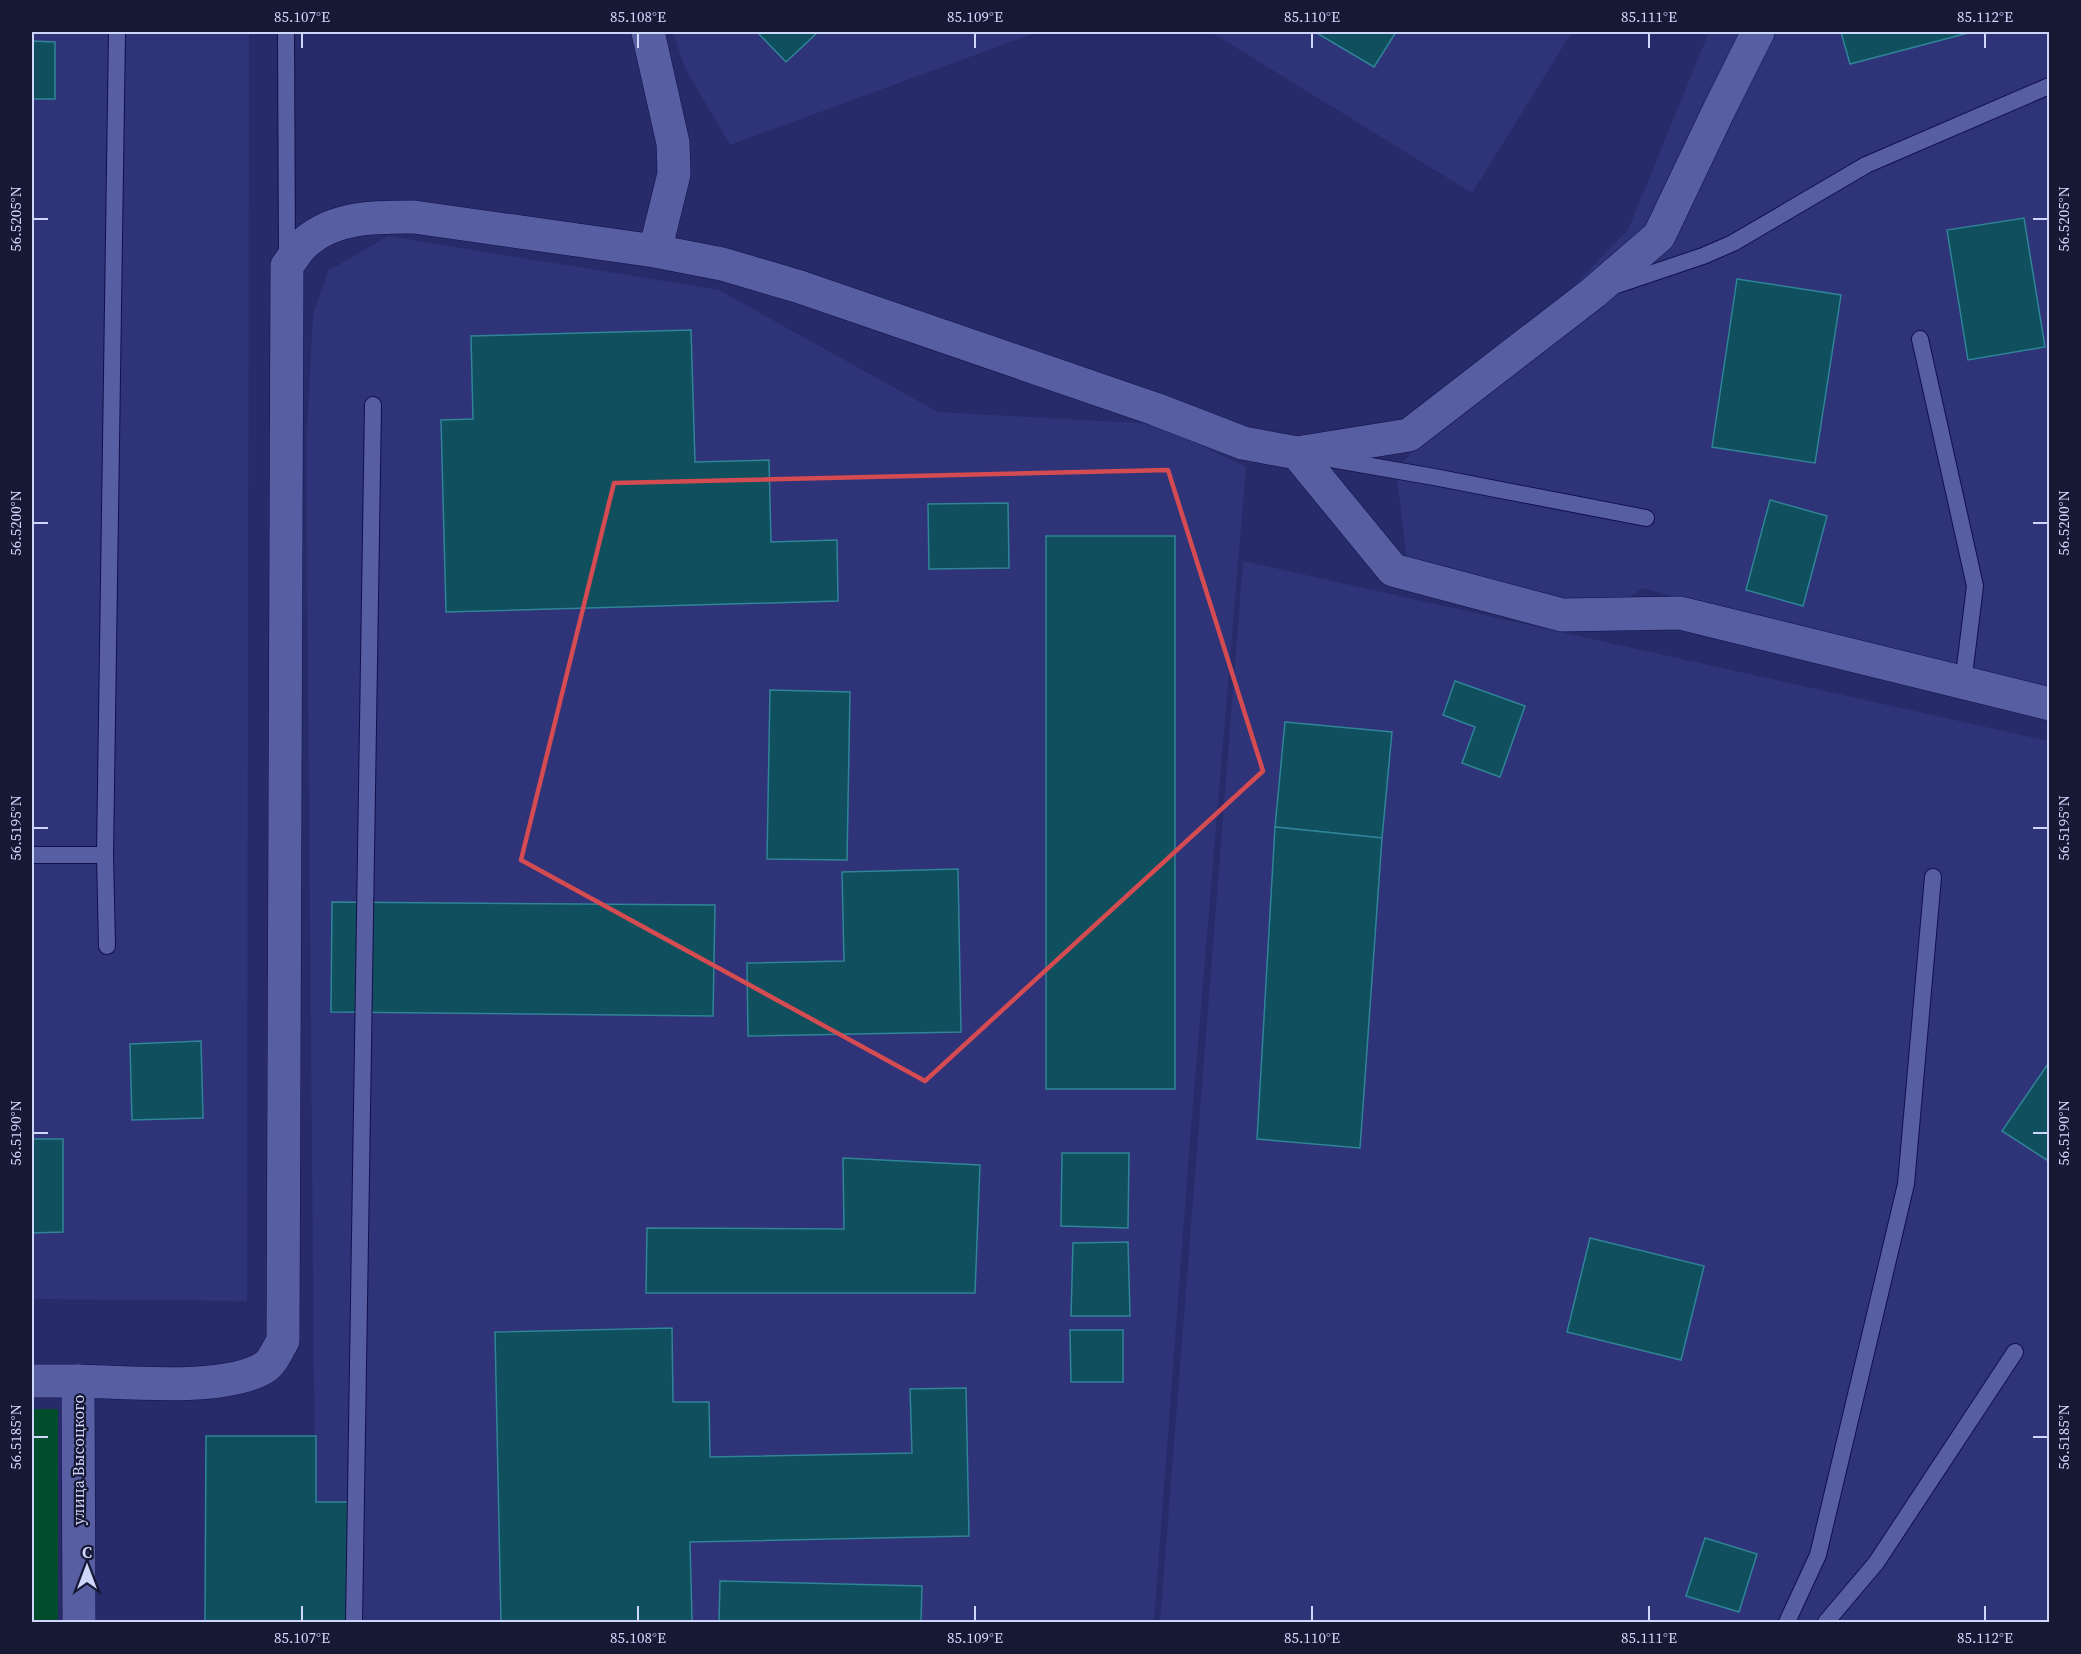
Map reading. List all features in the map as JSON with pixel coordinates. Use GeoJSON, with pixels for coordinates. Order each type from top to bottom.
{"type":"FeatureCollection","features":[{"type":"Feature","properties":{"kind":"street"},"geometry":{"type":"LineString","coordinates":[[648,32],[674,143],[674,174],[655,250]]}},
{"type":"Feature","properties":{"kind":"street"},"geometry":{"type":"LineString","coordinates":[[78,1381],[199,1383],[236,1379],[267,1366],[283,1341],[287,266],[305,242],[321,230],[346,221],[374,216],[414,217],[655,250],[722,264],[800,286],[1155,409],[1243,443],[1297,453],[1409,435],[1593,293],[1659,236],[1758,32]]}},
{"type":"Feature","properties":{"kind":"street"},"geometry":{"type":"LineString","coordinates":[[1297,453],[1393,570],[1562,615],[1680,613],[2049,704]]}},
{"type":"Feature","properties":{"kind":"street","name":"улица Высоцкого"},"geometry":{"type":"LineString","coordinates":[[32,1381],[78,1381],[79,1623]]}},
{"type":"Feature","properties":{"kind":"lane"},"geometry":{"type":"LineString","coordinates":[[107,946],[105,855],[117,32]]}},
{"type":"Feature","properties":{"kind":"lane"},"geometry":{"type":"LineString","coordinates":[[286,32],[287,266]]}},
{"type":"Feature","properties":{"kind":"lane"},"geometry":{"type":"LineString","coordinates":[[1593,293],[1703,256],[1733,243],[1866,165],[2049,86]]}},
{"type":"Feature","properties":{"kind":"lane"},"geometry":{"type":"LineString","coordinates":[[1920,339],[1975,586],[1963,683]]}},
{"type":"Feature","properties":{"kind":"lane"},"geometry":{"type":"LineString","coordinates":[[354,1623],[374,405]]}},
{"type":"Feature","properties":{"kind":"lane"},"geometry":{"type":"LineString","coordinates":[[1297,453],[1646,518]]}},
{"type":"Feature","properties":{"kind":"lane"},"geometry":{"type":"LineString","coordinates":[[32,855],[105,855]]}},
{"type":"Feature","properties":{"kind":"lane"},"geometry":{"type":"LineString","coordinates":[[1787,1623],[1818,1555],[1906,1184],[1933,877]]}},
{"type":"Feature","properties":{"kind":"lane"},"geometry":{"type":"LineString","coordinates":[[1826,1623],[1876,1563],[2015,1352]]}},
{"type":"Feature","properties":{"kind":"highlighted area"},"geometry":{"type":"Polygon","coordinates":[[[1168,470],[1263,771],[925,1081],[521,860],[614,483],[1168,470]]]}},
{"type":"Feature","properties":{"kind":"shaded area"},"geometry":{"type":"Polygon","coordinates":[[[32,32],[249,32],[247,1301],[32,1299],[32,32]]]}},
{"type":"Feature","properties":{"kind":"shaded area"},"geometry":{"type":"Polygon","coordinates":[[[673,32],[1038,32],[730,145],[685,68],[673,32]]]}},
{"type":"Feature","properties":{"kind":"shaded area"},"geometry":{"type":"Polygon","coordinates":[[[1211,32],[1572,32],[1472,193],[1211,32]]]}},
{"type":"Feature","properties":{"kind":"shaded area"},"geometry":{"type":"Polygon","coordinates":[[[1709,32],[2049,32],[2049,696],[1642,588],[1621,604],[1551,604],[1407,562],[1396,469],[1628,230],[1709,32]]]}},
{"type":"Feature","properties":{"kind":"shaded area"},"geometry":{"type":"Polygon","coordinates":[[[388,236],[719,290],[938,412],[1157,424],[1246,467],[1190,1140],[1154,1622],[316,1622],[306,447],[313,315],[328,271],[388,236]]]}},
{"type":"Feature","properties":{"kind":"shaded area"},"geometry":{"type":"Polygon","coordinates":[[[1243,561],[2049,741],[2049,1622],[1160,1622],[1243,561]]]}},
{"type":"Feature","properties":{"kind":"green space"},"geometry":{"type":"Polygon","coordinates":[[[32,1409],[58,1409],[58,1622],[32,1622],[32,1409]]]}},
{"type":"Feature","properties":{"kind":"building"},"geometry":{"type":"Polygon","coordinates":[[[757,32],[818,32],[786,62],[757,32]]]}},
{"type":"Feature","properties":{"kind":"building"},"geometry":{"type":"Polygon","coordinates":[[[1315,32],[1396,32],[1374,67],[1315,32]]]}},
{"type":"Feature","properties":{"kind":"building"},"geometry":{"type":"Polygon","coordinates":[[[1841,32],[1972,32],[1850,64],[1841,32]]]}},
{"type":"Feature","properties":{"kind":"building"},"geometry":{"type":"Polygon","coordinates":[[[32,41],[55,42],[55,99],[32,99],[32,41]]]}},
{"type":"Feature","properties":{"kind":"building"},"geometry":{"type":"Polygon","coordinates":[[[2024,218],[2045,347],[1968,360],[1947,230],[2024,218]]]}},
{"type":"Feature","properties":{"kind":"building"},"geometry":{"type":"Polygon","coordinates":[[[1737,279],[1841,295],[1815,463],[1712,447],[1737,279]]]}},
{"type":"Feature","properties":{"kind":"building"},"geometry":{"type":"Polygon","coordinates":[[[691,330],[695,462],[769,460],[771,542],[837,540],[838,601],[446,612],[441,420],[473,419],[471,336],[691,330]]]}},
{"type":"Feature","properties":{"kind":"building"},"geometry":{"type":"Polygon","coordinates":[[[1770,500],[1827,516],[1803,606],[1746,590],[1770,500]]]}},
{"type":"Feature","properties":{"kind":"building"},"geometry":{"type":"Polygon","coordinates":[[[1008,503],[1009,568],[929,569],[928,504],[1008,503]]]}},
{"type":"Feature","properties":{"kind":"building"},"geometry":{"type":"Polygon","coordinates":[[[1046,536],[1175,536],[1175,1089],[1046,1089],[1046,536]]]}},
{"type":"Feature","properties":{"kind":"building"},"geometry":{"type":"Polygon","coordinates":[[[1455,681],[1525,706],[1500,777],[1462,763],[1475,727],[1443,715],[1455,681]]]}},
{"type":"Feature","properties":{"kind":"building"},"geometry":{"type":"Polygon","coordinates":[[[770,690],[850,692],[847,860],[767,859],[770,690]]]}},
{"type":"Feature","properties":{"kind":"building"},"geometry":{"type":"Polygon","coordinates":[[[1285,722],[1392,732],[1382,838],[1275,827],[1285,722]]]}},
{"type":"Feature","properties":{"kind":"building"},"geometry":{"type":"Polygon","coordinates":[[[1275,827],[1382,838],[1360,1148],[1257,1139],[1275,827]]]}},
{"type":"Feature","properties":{"kind":"building"},"geometry":{"type":"Polygon","coordinates":[[[958,869],[961,1032],[748,1036],[747,963],[844,961],[842,872],[958,869]]]}},
{"type":"Feature","properties":{"kind":"building"},"geometry":{"type":"Polygon","coordinates":[[[332,902],[715,905],[713,1016],[331,1012],[332,902]]]}},
{"type":"Feature","properties":{"kind":"building"},"geometry":{"type":"Polygon","coordinates":[[[201,1041],[203,1118],[132,1120],[130,1044],[201,1041]]]}},
{"type":"Feature","properties":{"kind":"building"},"geometry":{"type":"Polygon","coordinates":[[[2050,1061],[2050,1162],[2002,1131],[2050,1061]]]}},
{"type":"Feature","properties":{"kind":"building"},"geometry":{"type":"Polygon","coordinates":[[[32,1139],[63,1139],[63,1232],[32,1233],[32,1139]]]}},
{"type":"Feature","properties":{"kind":"building"},"geometry":{"type":"Polygon","coordinates":[[[1062,1153],[1129,1153],[1128,1228],[1061,1226],[1062,1153]]]}},
{"type":"Feature","properties":{"kind":"building"},"geometry":{"type":"Polygon","coordinates":[[[843,1158],[980,1165],[975,1293],[646,1293],[647,1228],[844,1229],[843,1158]]]}},
{"type":"Feature","properties":{"kind":"building"},"geometry":{"type":"Polygon","coordinates":[[[1590,1238],[1704,1266],[1681,1360],[1567,1332],[1590,1238]]]}},
{"type":"Feature","properties":{"kind":"building"},"geometry":{"type":"Polygon","coordinates":[[[1128,1242],[1130,1316],[1071,1316],[1073,1243],[1128,1242]]]}},
{"type":"Feature","properties":{"kind":"building"},"geometry":{"type":"Polygon","coordinates":[[[672,1328],[673,1402],[709,1402],[710,1457],[912,1453],[910,1389],[966,1388],[969,1536],[690,1542],[692,1622],[501,1622],[495,1332],[672,1328]]]}},
{"type":"Feature","properties":{"kind":"building"},"geometry":{"type":"Polygon","coordinates":[[[1070,1330],[1123,1330],[1123,1382],[1071,1382],[1070,1330]]]}},
{"type":"Feature","properties":{"kind":"building"},"geometry":{"type":"Polygon","coordinates":[[[206,1436],[316,1436],[316,1502],[355,1502],[354,1622],[205,1622],[206,1436]]]}},
{"type":"Feature","properties":{"kind":"building"},"geometry":{"type":"Polygon","coordinates":[[[1705,1538],[1757,1554],[1739,1612],[1686,1596],[1705,1538]]]}},
{"type":"Feature","properties":{"kind":"building"},"geometry":{"type":"Polygon","coordinates":[[[720,1581],[922,1586],[921,1622],[719,1622],[720,1581]]]}}]}
